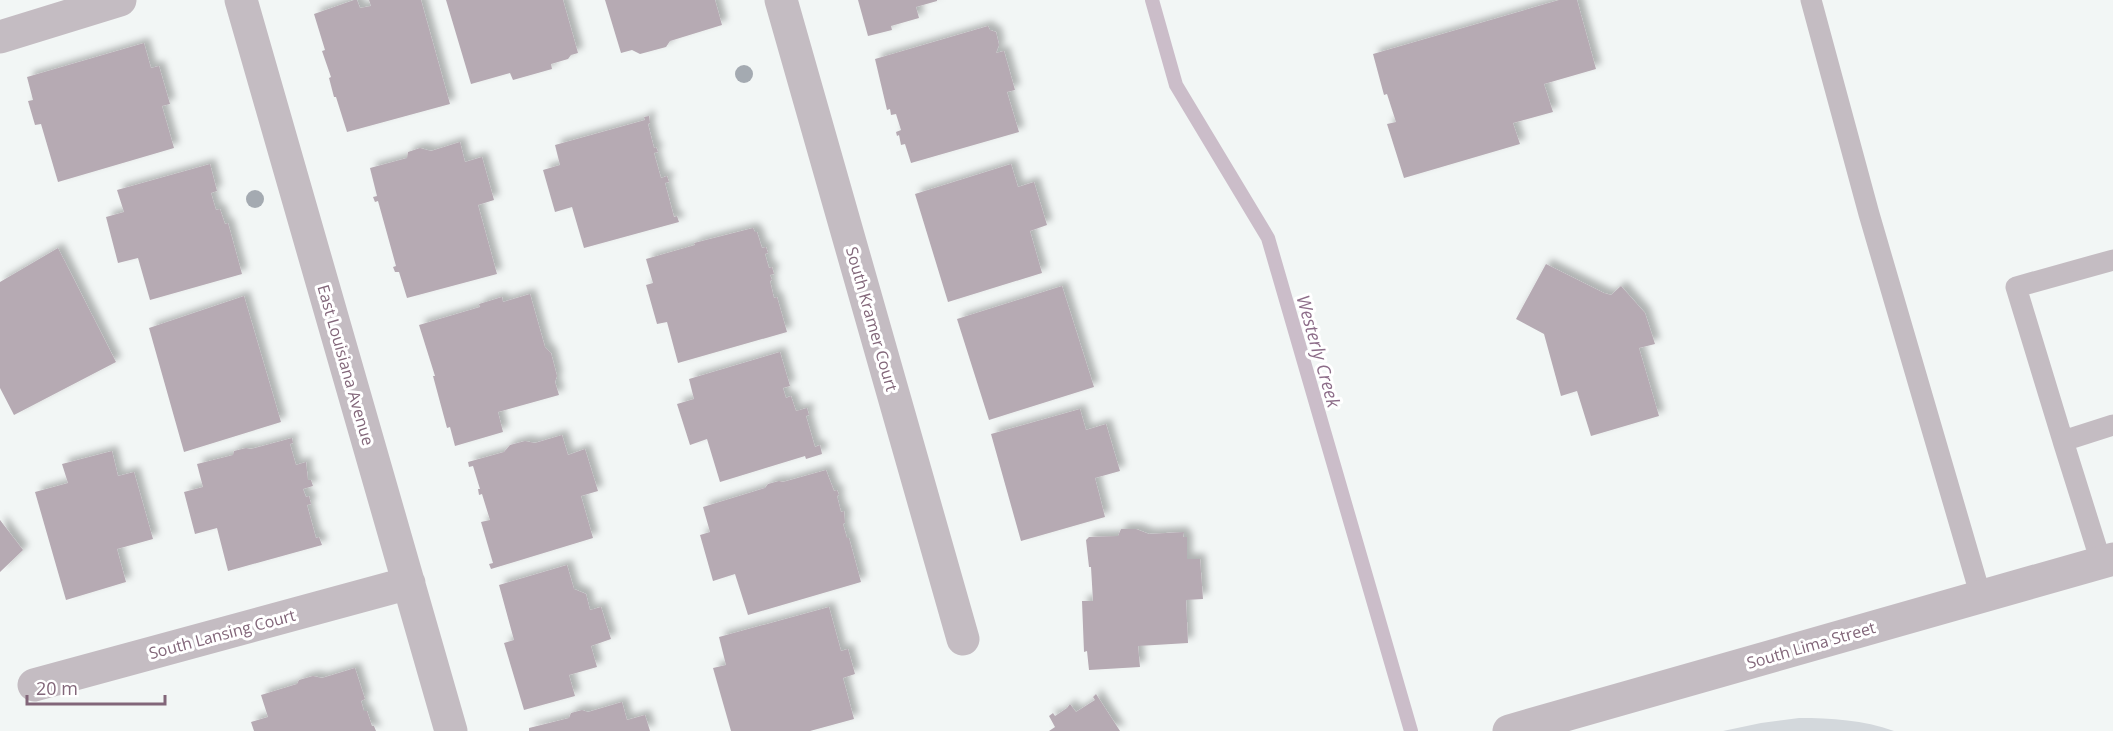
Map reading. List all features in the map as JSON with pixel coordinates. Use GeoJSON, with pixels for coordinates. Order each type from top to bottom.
{"type":"FeatureCollection","features":[{"type":"Feature","properties":{"kind":"street"},"geometry":{"type":"LineString","coordinates":[[0,37],[120,0]]}},
{"type":"Feature","properties":{"kind":"street","name":"East Louisiana Avenue"},"geometry":{"type":"LineString","coordinates":[[241,0],[451,731]]}},
{"type":"Feature","properties":{"kind":"street","name":"South Kramer Court"},"geometry":{"type":"LineString","coordinates":[[781,0],[963,639]]}},
{"type":"Feature","properties":{"kind":"street","name":"South Lima Street"},"geometry":{"type":"LineString","coordinates":[[1509,731],[2107,561]]}},
{"type":"Feature","properties":{"kind":"street","name":"South Lansing Court"},"geometry":{"type":"LineString","coordinates":[[34,686],[409,583]]}},
{"type":"Feature","properties":{"kind":"lane"},"geometry":{"type":"LineString","coordinates":[[1810,0],[1869,214],[1981,597]]}},
{"type":"Feature","properties":{"kind":"lane"},"geometry":{"type":"LineString","coordinates":[[2107,561],[2063,441],[2016,287],[2113,260]]}},
{"type":"Feature","properties":{"kind":"lane"},"geometry":{"type":"LineString","coordinates":[[2063,441],[2113,425]]}},
{"type":"Feature","properties":{"kind":"shaded area"},"geometry":{"type":"Polygon","coordinates":[[[1799,718],[1847,720],[1894,731],[1723,731],[1799,718]]]}},
{"type":"Feature","properties":{"kind":"building"},"geometry":{"type":"Polygon","coordinates":[[[357,0],[360,8],[371,6],[369,0],[421,0],[450,104],[347,132],[336,97],[334,97],[329,78],[331,77],[322,51],[325,50],[314,14],[357,0]]]}},
{"type":"Feature","properties":{"kind":"building"},"geometry":{"type":"Polygon","coordinates":[[[446,0],[563,0],[578,53],[551,64],[552,69],[513,80],[510,73],[471,84],[446,0]]]}},
{"type":"Feature","properties":{"kind":"building"},"geometry":{"type":"Polygon","coordinates":[[[605,0],[715,0],[722,25],[670,41],[666,47],[640,54],[632,50],[621,53],[605,0]]]}},
{"type":"Feature","properties":{"kind":"building"},"geometry":{"type":"Polygon","coordinates":[[[858,0],[937,1],[916,7],[919,18],[891,26],[892,30],[868,36],[858,0]]]}},
{"type":"Feature","properties":{"kind":"building"},"geometry":{"type":"Polygon","coordinates":[[[1559,0],[1577,0],[1596,69],[1544,84],[1553,112],[1513,123],[1520,144],[1404,178],[1387,124],[1396,122],[1387,94],[1384,95],[1373,54],[1559,0]]]}},
{"type":"Feature","properties":{"kind":"building"},"geometry":{"type":"Polygon","coordinates":[[[988,26],[990,30],[996,32],[999,45],[996,53],[1004,51],[1015,90],[1007,92],[1019,132],[911,163],[905,144],[901,145],[899,135],[897,136],[896,132],[901,130],[896,114],[891,115],[890,109],[887,110],[875,59],[988,26]]]}},
{"type":"Feature","properties":{"kind":"building"},"geometry":{"type":"Polygon","coordinates":[[[144,43],[151,68],[159,66],[170,104],[162,106],[174,148],[58,182],[41,124],[35,125],[28,101],[33,100],[27,77],[144,43]]]}},
{"type":"Feature","properties":{"kind":"building"},"geometry":{"type":"Polygon","coordinates":[[[649,116],[650,123],[648,124],[654,148],[656,147],[658,152],[654,153],[661,178],[667,176],[669,182],[665,183],[674,217],[677,216],[679,222],[584,248],[572,207],[555,212],[543,170],[560,165],[555,145],[645,120],[644,117],[649,116]]]}},
{"type":"Feature","properties":{"kind":"building"},"geometry":{"type":"Polygon","coordinates":[[[460,142],[465,162],[482,157],[494,200],[478,205],[497,274],[407,298],[399,272],[395,272],[393,267],[396,266],[378,201],[375,202],[373,197],[377,196],[370,168],[407,158],[408,152],[420,148],[431,151],[460,142]]]}},
{"type":"Feature","properties":{"kind":"building"},"geometry":{"type":"Polygon","coordinates":[[[210,164],[217,191],[211,193],[216,210],[220,209],[225,224],[228,223],[242,274],[150,300],[138,258],[118,263],[106,217],[124,212],[117,190],[210,164]]]}},
{"type":"Feature","properties":{"kind":"building"},"geometry":{"type":"Polygon","coordinates":[[[1011,164],[1018,187],[1034,182],[1047,225],[1030,231],[1042,273],[948,302],[915,194],[1011,164]]]}},
{"type":"Feature","properties":{"kind":"building"},"geometry":{"type":"Polygon","coordinates":[[[753,228],[757,232],[762,248],[766,247],[768,253],[765,254],[769,268],[772,267],[774,274],[770,275],[772,280],[770,281],[774,298],[777,297],[787,332],[678,363],[667,322],[657,324],[646,285],[653,283],[646,259],[695,245],[694,243],[753,228]]]}},
{"type":"Feature","properties":{"kind":"building"},"geometry":{"type":"Polygon","coordinates":[[[58,248],[116,362],[14,415],[0,388],[0,282],[58,248]]]}},
{"type":"Feature","properties":{"kind":"building"},"geometry":{"type":"Polygon","coordinates":[[[1546,264],[1604,293],[1611,295],[1621,286],[1645,313],[1655,344],[1639,348],[1659,416],[1591,436],[1577,391],[1561,396],[1544,334],[1516,319],[1546,264]]]}},
{"type":"Feature","properties":{"kind":"building"},"geometry":{"type":"Polygon","coordinates":[[[1062,286],[1094,387],[989,420],[957,319],[1062,286]]]}},
{"type":"Feature","properties":{"kind":"building"},"geometry":{"type":"Polygon","coordinates":[[[530,294],[545,347],[551,353],[559,395],[498,412],[503,432],[455,446],[450,427],[447,428],[433,376],[435,376],[419,325],[480,307],[479,304],[502,297],[503,302],[530,294]]]}},
{"type":"Feature","properties":{"kind":"building"},"geometry":{"type":"Polygon","coordinates":[[[244,296],[281,422],[184,452],[149,328],[244,296]]]}},
{"type":"Feature","properties":{"kind":"building"},"geometry":{"type":"Polygon","coordinates":[[[780,352],[790,386],[783,388],[786,398],[791,396],[796,411],[807,408],[809,415],[806,416],[815,447],[820,445],[822,454],[806,459],[805,456],[720,482],[707,439],[690,445],[677,404],[694,399],[689,379],[780,352]]]}},
{"type":"Feature","properties":{"kind":"building"},"geometry":{"type":"Polygon","coordinates":[[[1080,409],[1086,430],[1106,424],[1120,471],[1095,478],[1105,517],[1021,541],[991,434],[1080,409]]]}},
{"type":"Feature","properties":{"kind":"building"},"geometry":{"type":"Polygon","coordinates":[[[562,435],[568,455],[585,449],[598,491],[581,496],[593,538],[491,569],[489,564],[493,563],[481,522],[490,520],[482,494],[479,495],[478,489],[480,489],[473,466],[469,467],[468,462],[504,452],[510,445],[525,441],[535,443],[562,435]]]}},
{"type":"Feature","properties":{"kind":"building"},"geometry":{"type":"Polygon","coordinates":[[[292,438],[293,443],[290,444],[296,465],[306,462],[308,480],[311,480],[313,486],[303,489],[306,497],[309,496],[311,504],[307,505],[316,538],[319,537],[322,545],[228,571],[217,528],[195,534],[184,492],[203,487],[197,464],[233,455],[234,451],[292,438]]]}},
{"type":"Feature","properties":{"kind":"building"},"geometry":{"type":"Polygon","coordinates":[[[112,451],[118,476],[134,472],[153,539],[117,549],[126,582],[66,600],[35,492],[68,483],[62,464],[112,451]]]}},
{"type":"Feature","properties":{"kind":"building"},"geometry":{"type":"Polygon","coordinates":[[[826,470],[834,491],[837,490],[839,495],[837,496],[841,512],[844,511],[845,523],[843,524],[861,582],[748,615],[735,574],[713,581],[700,535],[710,532],[703,507],[765,488],[768,484],[826,470]]]}},
{"type":"Feature","properties":{"kind":"building"},"geometry":{"type":"Polygon","coordinates":[[[0,520],[23,550],[0,572],[0,520]]]}},
{"type":"Feature","properties":{"kind":"building"},"geometry":{"type":"Polygon","coordinates":[[[1121,529],[1136,529],[1149,534],[1184,532],[1183,537],[1187,537],[1187,559],[1200,559],[1203,599],[1186,600],[1188,643],[1138,646],[1140,667],[1089,670],[1087,651],[1084,652],[1082,601],[1093,601],[1091,567],[1089,567],[1086,540],[1089,537],[1118,536],[1121,529]]]}},
{"type":"Feature","properties":{"kind":"building"},"geometry":{"type":"Polygon","coordinates":[[[567,565],[574,589],[586,594],[590,610],[601,607],[611,639],[591,646],[597,667],[569,675],[575,696],[524,710],[504,643],[514,640],[499,585],[567,565]]]}},
{"type":"Feature","properties":{"kind":"building"},"geometry":{"type":"Polygon","coordinates":[[[829,607],[841,651],[848,649],[855,674],[843,678],[854,719],[810,731],[731,731],[713,668],[726,665],[719,637],[829,607]]]}},
{"type":"Feature","properties":{"kind":"building"},"geometry":{"type":"Polygon","coordinates":[[[355,668],[365,699],[361,701],[364,711],[367,711],[376,731],[254,731],[251,722],[268,717],[261,695],[297,684],[299,680],[313,676],[322,678],[355,668]]]}},
{"type":"Feature","properties":{"kind":"building"},"geometry":{"type":"Polygon","coordinates":[[[1096,694],[1120,731],[1049,731],[1055,727],[1049,716],[1053,713],[1055,716],[1070,704],[1076,712],[1095,700],[1093,697],[1096,694]]]}},
{"type":"Feature","properties":{"kind":"building"},"geometry":{"type":"Polygon","coordinates":[[[622,702],[627,720],[645,715],[650,731],[529,731],[529,728],[569,718],[571,713],[582,710],[588,712],[622,702]]]}},
{"type":"Feature","properties":{"kind":"waterway","name":"Westerly Creek"},"geometry":{"type":"LineString","coordinates":[[1152,0],[1176,85],[1268,238],[1411,731]]}}]}
